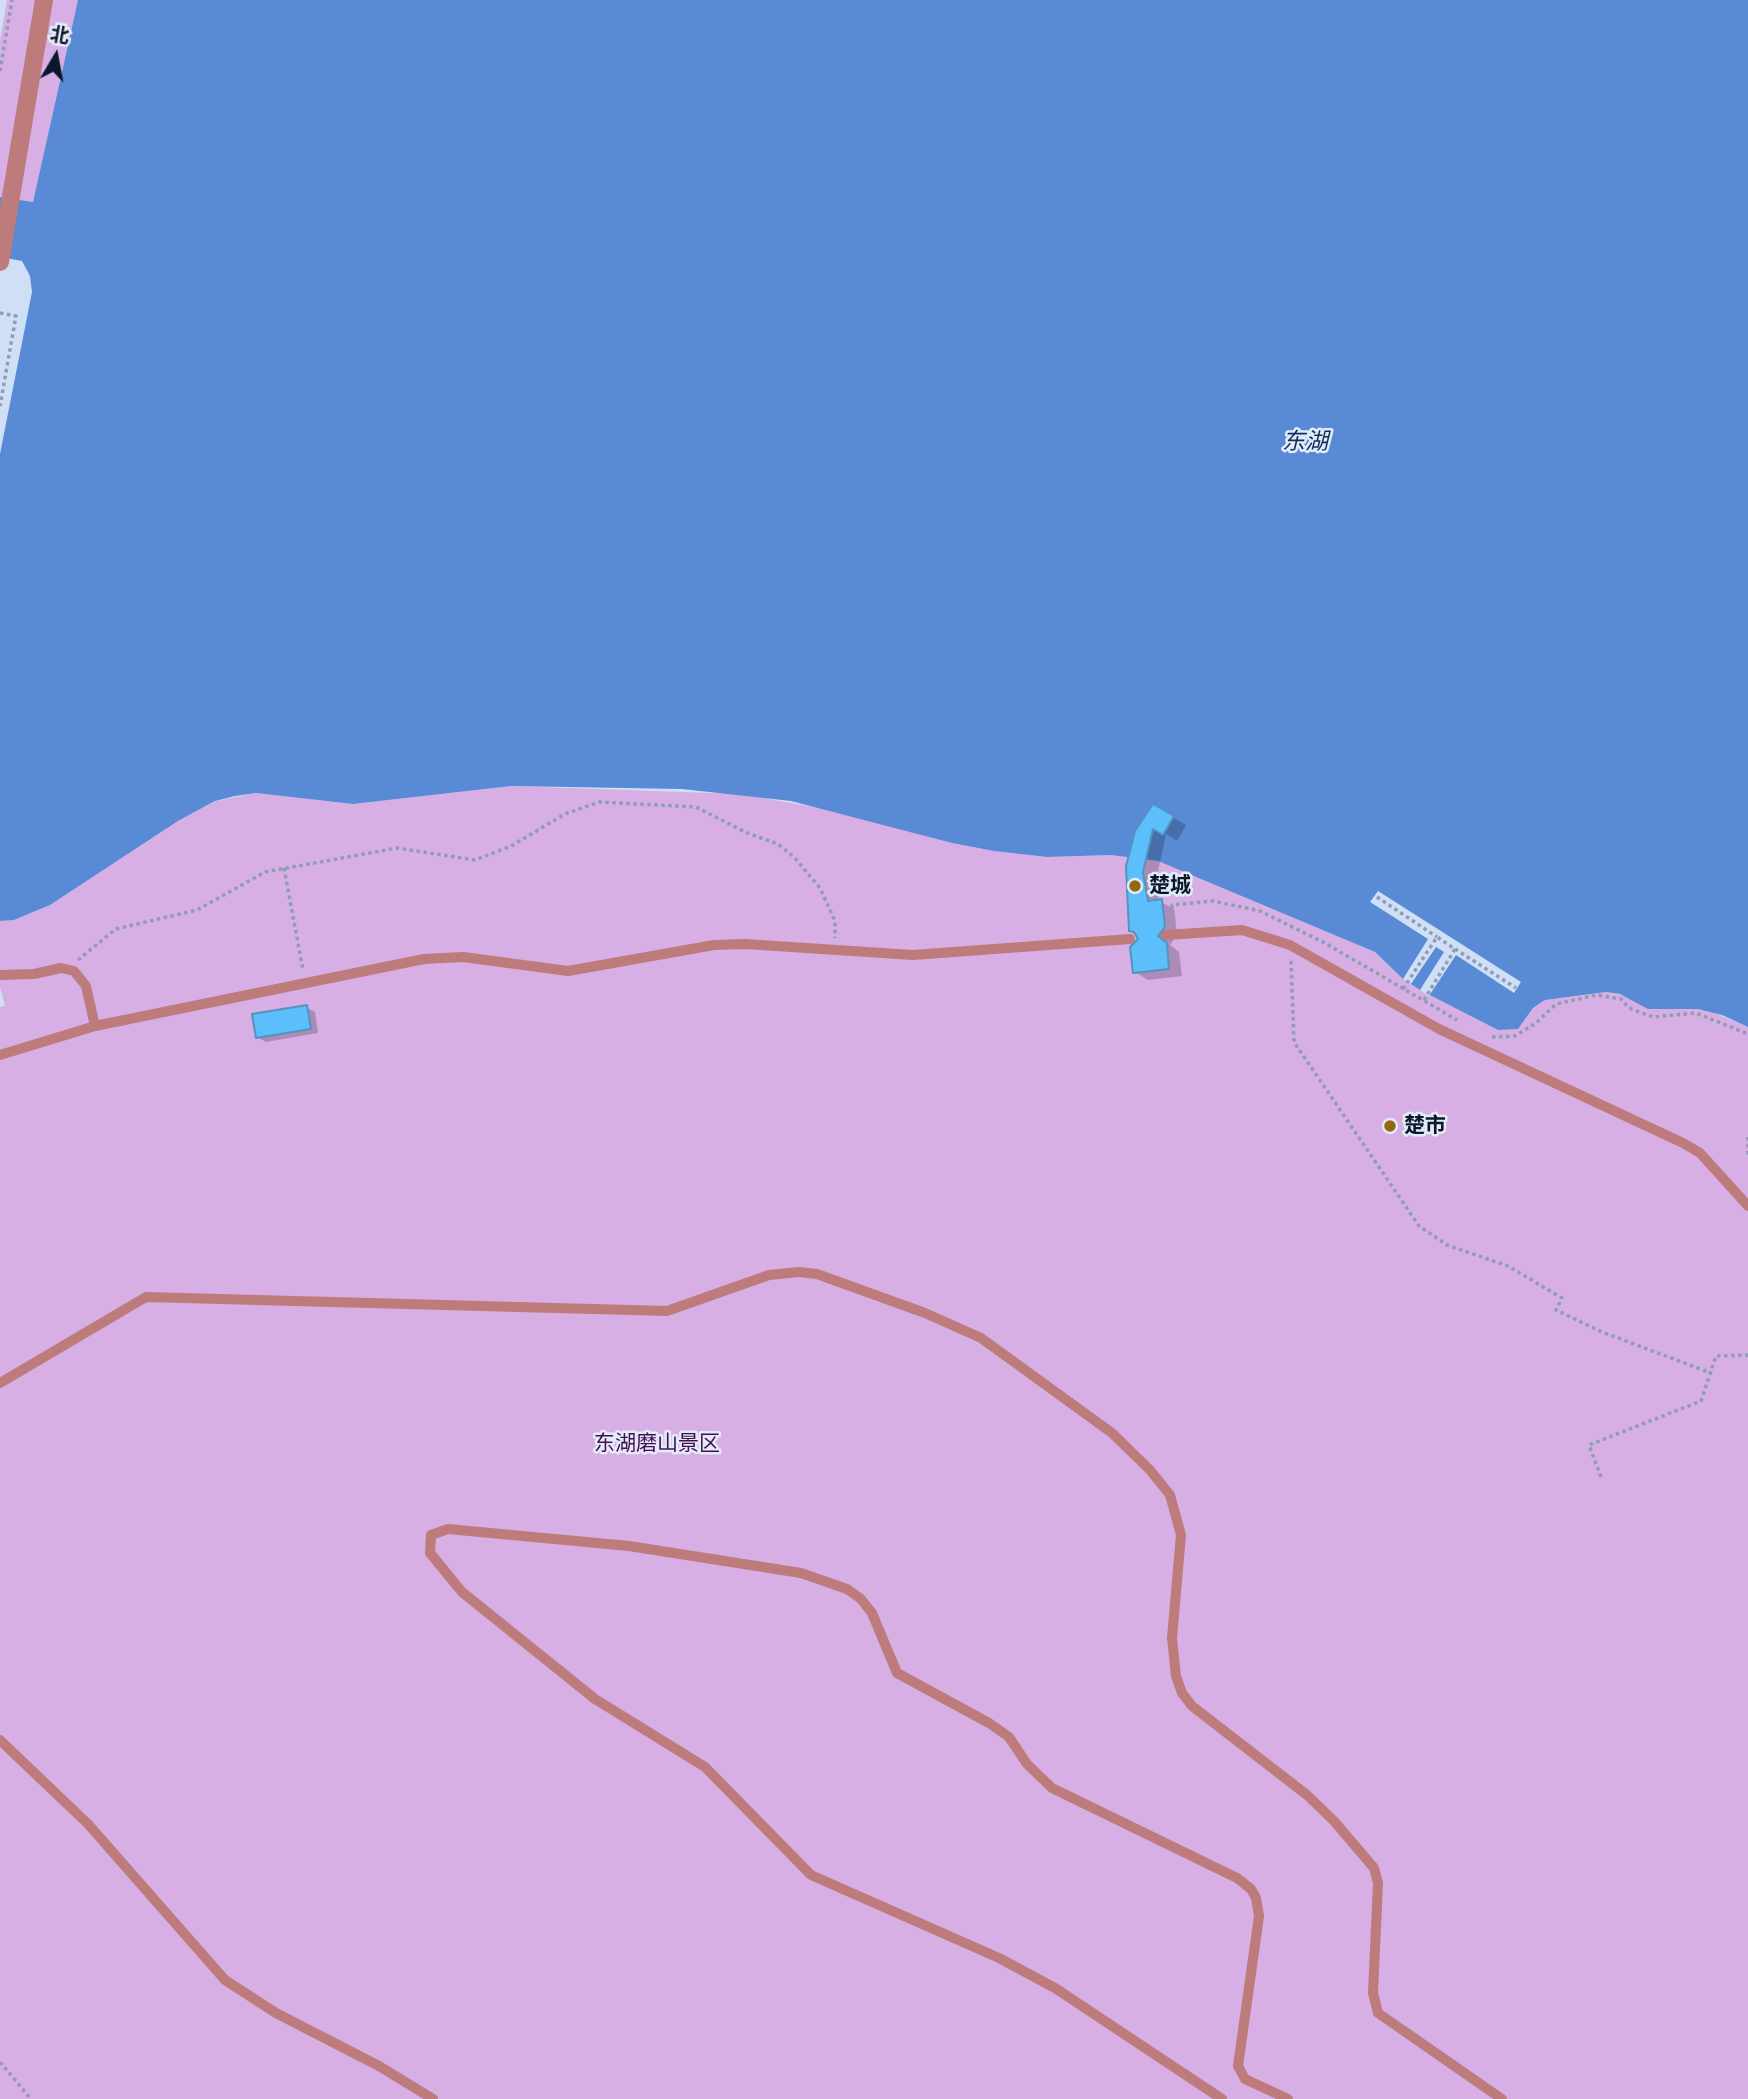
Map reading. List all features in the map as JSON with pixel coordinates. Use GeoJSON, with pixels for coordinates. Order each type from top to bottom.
{"type":"FeatureCollection","features":[{"type":"Feature","properties":{"kind":"street"},"geometry":{"type":"LineString","coordinates":[[0,262],[44,0]]}},
{"type":"Feature","properties":{"kind":"lane"},"geometry":{"type":"LineString","coordinates":[[1171,935],[1242,930],[1290,945],[1439,1030],[1684,1143],[1700,1153],[1748,1206]]}},
{"type":"Feature","properties":{"kind":"lane"},"geometry":{"type":"LineString","coordinates":[[0,1055],[95,1026],[446,957],[568,971],[713,945],[913,955],[1130,939]]}},
{"type":"Feature","properties":{"kind":"lane"},"geometry":{"type":"LineString","coordinates":[[0,975],[69,969],[79,975],[86,986],[95,1026]]}},
{"type":"Feature","properties":{"kind":"lane"},"geometry":{"type":"LineString","coordinates":[[0,1383],[146,1297],[667,1311],[769,1275],[799,1272],[817,1274],[925,1312],[981,1338],[1112,1433],[1150,1469],[1170,1495],[1181,1535],[1172,1638],[1176,1676],[1182,1693],[1192,1706],[1316,1804],[1374,1868],[1378,1883],[1373,1993],[1378,2013],[1502,2099]]}},
{"type":"Feature","properties":{"kind":"lane"},"geometry":{"type":"LineString","coordinates":[[1222,2099],[1055,1988],[1010,1964],[811,1875],[705,1767],[595,1699],[462,1592],[430,1553],[431,1535],[448,1529],[629,1546],[801,1573],[847,1589],[861,1599],[872,1613],[897,1673],[989,1723],[1009,1737],[1033,1771],[1052,1788],[1237,1878],[1251,1889],[1259,1906],[1259,1916],[1238,2066],[1245,2079],[1288,2099]]}},
{"type":"Feature","properties":{"kind":"lane"},"geometry":{"type":"LineString","coordinates":[[0,1740],[88,1824],[225,1980],[276,2013],[379,2066],[433,2099]]}},
{"type":"Feature","properties":{"kind":"path"},"geometry":{"type":"LineString","coordinates":[[0,71],[12,0]]}},
{"type":"Feature","properties":{"kind":"path"},"geometry":{"type":"LineString","coordinates":[[0,313],[16,316],[0,406]]}},
{"type":"Feature","properties":{"kind":"path"},"geometry":{"type":"LineString","coordinates":[[69,969],[116,929],[197,910],[215,903],[251,878],[284,869],[397,848],[475,860],[511,846],[565,814],[600,802],[696,807],[747,833],[778,844],[794,858],[827,901],[835,921],[835,950]]}},
{"type":"Feature","properties":{"kind":"path"},"geometry":{"type":"LineString","coordinates":[[284,869],[306,984]]}},
{"type":"Feature","properties":{"kind":"path"},"geometry":{"type":"LineString","coordinates":[[1377,897],[1516,988]]}},
{"type":"Feature","properties":{"kind":"path"},"geometry":{"type":"LineString","coordinates":[[1171,935],[1172,905],[1213,901],[1244,907],[1279,919],[1457,1020]]}},
{"type":"Feature","properties":{"kind":"path"},"geometry":{"type":"LineString","coordinates":[[1403,989],[1437,937]]}},
{"type":"Feature","properties":{"kind":"path"},"geometry":{"type":"LineString","coordinates":[[1290,945],[1294,1042],[1419,1226],[1447,1245],[1508,1266],[1562,1298],[1556,1310],[1602,1332],[1711,1373]]}},
{"type":"Feature","properties":{"kind":"path"},"geometry":{"type":"LineString","coordinates":[[1423,1000],[1455,949]]}},
{"type":"Feature","properties":{"kind":"path"},"geometry":{"type":"LineString","coordinates":[[1487,1035],[1515,1036],[1536,1023],[1556,1004],[1597,995],[1621,999],[1629,1008],[1653,1017],[1696,1013],[1748,1034]]}},
{"type":"Feature","properties":{"kind":"path"},"geometry":{"type":"LineString","coordinates":[[1748,1137],[1748,1156]]}},
{"type":"Feature","properties":{"kind":"path"},"geometry":{"type":"LineString","coordinates":[[1601,1478],[1589,1445],[1702,1401],[1716,1356],[1748,1355]]}},
{"type":"Feature","properties":{"kind":"path"},"geometry":{"type":"LineString","coordinates":[[0,2062],[31,2099]]}},
{"type":"Feature","properties":{"kind":"green space"},"geometry":{"type":"Polygon","coordinates":[[[7,0],[78,0],[33,202],[0,197],[0,41],[7,0]]]}},
{"type":"Feature","properties":{"kind":"green space","name":"东湖磨山景区"},"geometry":{"type":"Polygon","coordinates":[[[511,786],[740,794],[837,811],[952,843],[994,851],[1047,857],[1111,855],[1158,861],[1375,952],[1403,979],[1420,990],[1498,1030],[1522,1024],[1533,1008],[1545,1000],[1606,992],[1710,1011],[1748,1027],[1748,2099],[0,2099],[0,1007],[5,1006],[0,987],[0,921],[14,920],[50,905],[178,821],[216,801],[256,793],[353,804],[511,786]]]}},
{"type":"Feature","properties":{"kind":"water","name":"东湖"},"geometry":{"type":"Polygon","coordinates":[[[78,0],[1748,0],[1748,1027],[1722,1015],[1698,1009],[1648,1009],[1620,994],[1606,992],[1545,1000],[1533,1008],[1518,1029],[1498,1030],[1420,990],[1403,979],[1375,952],[1158,861],[1111,855],[1047,857],[994,851],[952,843],[791,801],[682,789],[511,786],[353,804],[256,793],[235,796],[215,801],[178,821],[50,905],[14,920],[0,921],[0,454],[32,292],[30,276],[22,261],[0,257],[0,197],[33,202],[78,0]]]}},
{"type":"Feature","properties":{"kind":"pier"},"geometry":{"type":"Polygon","coordinates":[[[1378,891],[1521,982],[1514,993],[1456,955],[1429,996],[1420,990],[1444,952],[1436,947],[1411,984],[1403,979],[1428,939],[1370,902],[1378,891]]]}},
{"type":"Feature","properties":{"kind":"building","name":"楚城"},"geometry":{"type":"Polygon","coordinates":[[[1153,804],[1174,816],[1163,835],[1153,829],[1143,872],[1148,901],[1162,899],[1165,927],[1158,936],[1167,943],[1169,969],[1133,973],[1130,947],[1138,939],[1134,932],[1129,931],[1126,866],[1135,831],[1153,804]]]}},
{"type":"Feature","properties":{"kind":"building"},"geometry":{"type":"Polygon","coordinates":[[[307,1005],[311,1029],[256,1038],[252,1014],[307,1005]]]}},
{"type":"Feature","properties":{"kind":"place","name":"楚城"},"geometry":{"type":"Point","coordinates":[1135,886]}},
{"type":"Feature","properties":{"kind":"place","name":"楚市"},"geometry":{"type":"Point","coordinates":[1390,1126]}}]}
